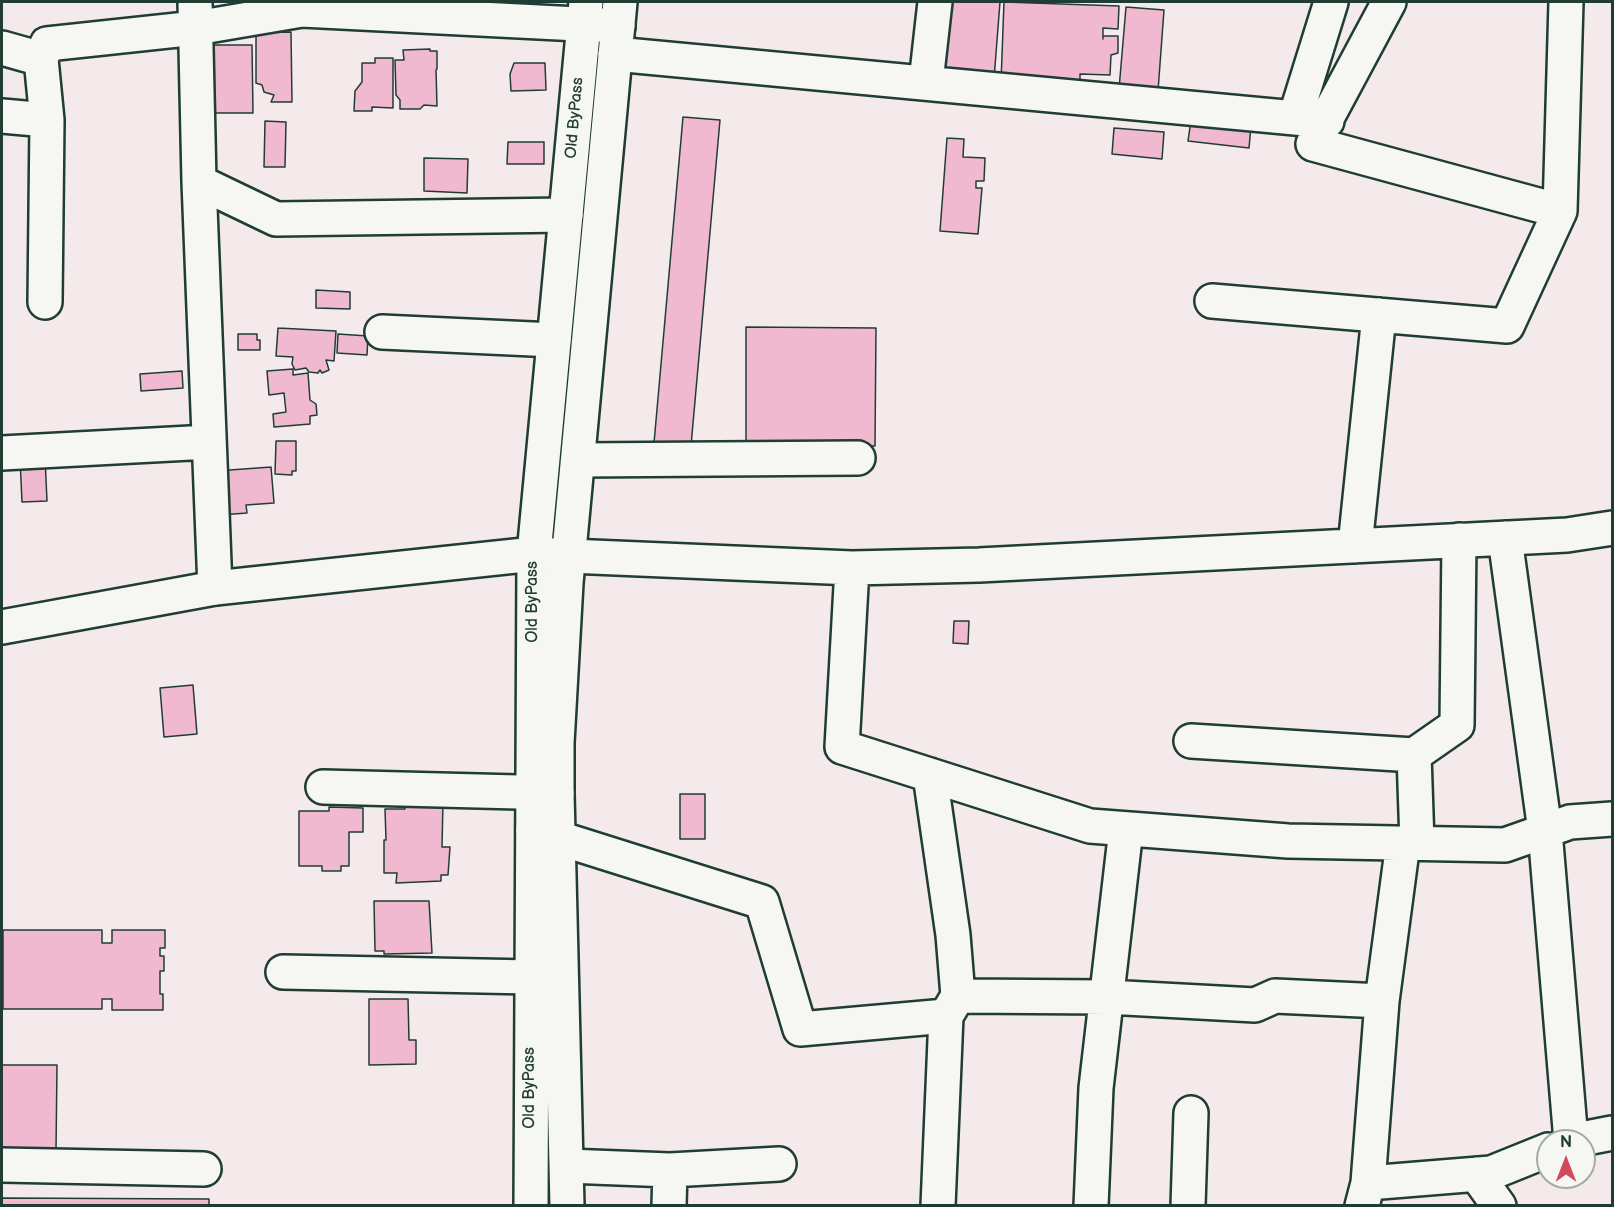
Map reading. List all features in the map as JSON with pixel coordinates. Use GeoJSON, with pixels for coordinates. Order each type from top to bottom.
{"type":"FeatureCollection","features":[{"type":"Feature","properties":{"kind":"street"},"geometry":{"type":"LineString","coordinates":[[926,82],[934,2]]}},
{"type":"Feature","properties":{"kind":"street"},"geometry":{"type":"LineString","coordinates":[[1331,2],[1311,119],[1313,144],[1560,211]]}},
{"type":"Feature","properties":{"kind":"street"},"geometry":{"type":"LineString","coordinates":[[1311,119],[1389,2]]}},
{"type":"Feature","properties":{"kind":"street"},"geometry":{"type":"LineString","coordinates":[[1212,301],[1507,326],[1560,211],[1566,2]]}},
{"type":"Feature","properties":{"kind":"street"},"geometry":{"type":"LineString","coordinates":[[45,303],[46,120],[41,59],[47,44],[195,15],[302,6],[585,13],[618,27],[926,82],[1311,119]]}},
{"type":"Feature","properties":{"kind":"street","name":"Old ByPass"},"geometry":{"type":"LineString","coordinates":[[531,1206],[531,977],[545,834],[534,554],[585,13]]}},
{"type":"Feature","properties":{"kind":"street"},"geometry":{"type":"LineString","coordinates":[[195,15],[199,182],[215,588]]}},
{"type":"Feature","properties":{"kind":"street"},"geometry":{"type":"LineString","coordinates":[[323,787],[544,793],[560,697],[566,583],[618,27]]}},
{"type":"Feature","properties":{"kind":"street"},"geometry":{"type":"LineString","coordinates":[[2,48],[41,59]]}},
{"type":"Feature","properties":{"kind":"street"},"geometry":{"type":"LineString","coordinates":[[2,116],[46,120]]}},
{"type":"Feature","properties":{"kind":"street"},"geometry":{"type":"LineString","coordinates":[[199,182],[276,219],[566,215]]}},
{"type":"Feature","properties":{"kind":"street"},"geometry":{"type":"LineString","coordinates":[[1355,546],[1379,315]]}},
{"type":"Feature","properties":{"kind":"street"},"geometry":{"type":"LineString","coordinates":[[382,332],[554,340]]}},
{"type":"Feature","properties":{"kind":"street"},"geometry":{"type":"LineString","coordinates":[[2,453],[209,442]]}},
{"type":"Feature","properties":{"kind":"street"},"geometry":{"type":"LineString","coordinates":[[578,460],[858,458]]}},
{"type":"Feature","properties":{"kind":"street"},"geometry":{"type":"LineString","coordinates":[[2,627],[215,588],[534,554],[852,568],[979,565],[1567,535],[1612,528]]}},
{"type":"Feature","properties":{"kind":"street"},"geometry":{"type":"LineString","coordinates":[[1505,538],[1545,831],[1570,1129]]}},
{"type":"Feature","properties":{"kind":"street"},"geometry":{"type":"LineString","coordinates":[[1191,741],[1414,755],[1457,725],[1459,540]]}},
{"type":"Feature","properties":{"kind":"street"},"geometry":{"type":"LineString","coordinates":[[852,568],[842,747],[1090,826],[1288,841],[1505,845],[1570,822],[1612,819]]}},
{"type":"Feature","properties":{"kind":"street"},"geometry":{"type":"LineString","coordinates":[[1414,755],[1410,843],[1382,1001],[1365,1194],[1491,1173],[1536,1155]]}},
{"type":"Feature","properties":{"kind":"street"},"geometry":{"type":"LineString","coordinates":[[930,776],[953,935],[952,1006],[938,1206]]}},
{"type":"Feature","properties":{"kind":"street"},"geometry":{"type":"LineString","coordinates":[[1091,1206],[1096,1088],[1126,829]]}},
{"type":"Feature","properties":{"kind":"street"},"geometry":{"type":"LineString","coordinates":[[567,1206],[567,1166],[545,834],[762,902],[800,1029],[952,1006],[1107,997],[1255,1005],[1275,996],[1382,1001]]}},
{"type":"Feature","properties":{"kind":"street"},"geometry":{"type":"LineString","coordinates":[[283,972],[531,977]]}},
{"type":"Feature","properties":{"kind":"street"},"geometry":{"type":"LineString","coordinates":[[1188,1206],[1191,1113]]}},
{"type":"Feature","properties":{"kind":"street"},"geometry":{"type":"LineString","coordinates":[[1596,1136],[1612,1133]]}},
{"type":"Feature","properties":{"kind":"street"},"geometry":{"type":"LineString","coordinates":[[2,1164],[204,1169]]}},
{"type":"Feature","properties":{"kind":"street"},"geometry":{"type":"LineString","coordinates":[[567,1166],[670,1170],[779,1164]]}},
{"type":"Feature","properties":{"kind":"street"},"geometry":{"type":"LineString","coordinates":[[669,1206],[670,1170]]}},
{"type":"Feature","properties":{"kind":"street"},"geometry":{"type":"LineString","coordinates":[[1476,1174],[1498,1206]]}},
{"type":"Feature","properties":{"kind":"building"},"geometry":{"type":"Polygon","coordinates":[[[946,2],[1000,2],[994,79],[942,71],[946,2]]]}},
{"type":"Feature","properties":{"kind":"building"},"geometry":{"type":"Polygon","coordinates":[[[1004,2],[1119,6],[1118,29],[1103,28],[1103,36],[1118,36],[1118,53],[1111,55],[1110,75],[1080,74],[1080,83],[1060,87],[1056,78],[1040,77],[1040,84],[1001,82],[1004,2]]]}},
{"type":"Feature","properties":{"kind":"building"},"geometry":{"type":"Polygon","coordinates":[[[1126,7],[1164,10],[1158,91],[1119,89],[1126,7]]]}},
{"type":"Feature","properties":{"kind":"building"},"geometry":{"type":"Polygon","coordinates":[[[291,32],[292,102],[271,102],[274,95],[264,92],[262,85],[256,83],[256,33],[291,32]]]}},
{"type":"Feature","properties":{"kind":"building"},"geometry":{"type":"Polygon","coordinates":[[[205,45],[252,45],[253,113],[206,113],[205,45]]]}},
{"type":"Feature","properties":{"kind":"building"},"geometry":{"type":"Polygon","coordinates":[[[430,49],[430,51],[437,51],[437,106],[424,105],[420,109],[400,109],[400,100],[396,95],[395,60],[404,60],[403,50],[430,49]]]}},
{"type":"Feature","properties":{"kind":"building"},"geometry":{"type":"Polygon","coordinates":[[[375,58],[393,58],[393,108],[372,107],[372,111],[354,111],[355,91],[362,82],[362,63],[375,63],[375,58]]]}},
{"type":"Feature","properties":{"kind":"building"},"geometry":{"type":"Polygon","coordinates":[[[514,63],[545,63],[546,90],[511,91],[510,74],[514,63]]]}},
{"type":"Feature","properties":{"kind":"building"},"geometry":{"type":"Polygon","coordinates":[[[683,117],[720,120],[691,446],[654,443],[683,117]]]}},
{"type":"Feature","properties":{"kind":"building"},"geometry":{"type":"Polygon","coordinates":[[[1191,120],[1251,126],[1249,148],[1188,141],[1191,120]]]}},
{"type":"Feature","properties":{"kind":"building"},"geometry":{"type":"Polygon","coordinates":[[[265,121],[286,122],[285,167],[264,167],[265,121]]]}},
{"type":"Feature","properties":{"kind":"building"},"geometry":{"type":"Polygon","coordinates":[[[1114,128],[1164,132],[1162,159],[1112,154],[1114,128]]]}},
{"type":"Feature","properties":{"kind":"building"},"geometry":{"type":"Polygon","coordinates":[[[947,138],[964,139],[963,157],[985,158],[984,181],[976,181],[976,188],[982,188],[978,234],[940,231],[947,138]]]}},
{"type":"Feature","properties":{"kind":"building"},"geometry":{"type":"Polygon","coordinates":[[[508,142],[544,142],[544,164],[507,164],[508,142]]]}},
{"type":"Feature","properties":{"kind":"building"},"geometry":{"type":"Polygon","coordinates":[[[424,158],[468,159],[467,193],[424,191],[424,158]]]}},
{"type":"Feature","properties":{"kind":"building"},"geometry":{"type":"Polygon","coordinates":[[[316,290],[350,292],[350,309],[316,308],[316,290]]]}},
{"type":"Feature","properties":{"kind":"building"},"geometry":{"type":"Polygon","coordinates":[[[746,327],[876,328],[875,446],[746,445],[746,327]]]}},
{"type":"Feature","properties":{"kind":"building"},"geometry":{"type":"Polygon","coordinates":[[[278,328],[336,331],[334,361],[326,360],[329,370],[322,373],[320,370],[318,373],[309,372],[306,368],[295,370],[292,364],[293,357],[276,356],[278,328]]]}},
{"type":"Feature","properties":{"kind":"building"},"geometry":{"type":"Polygon","coordinates":[[[238,334],[257,334],[257,340],[260,340],[260,350],[238,350],[238,334]]]}},
{"type":"Feature","properties":{"kind":"building"},"geometry":{"type":"Polygon","coordinates":[[[338,334],[368,336],[367,355],[337,353],[338,334]]]}},
{"type":"Feature","properties":{"kind":"building"},"geometry":{"type":"Polygon","coordinates":[[[293,369],[293,375],[308,373],[310,400],[316,404],[317,415],[310,416],[310,424],[274,427],[273,414],[286,412],[284,393],[269,395],[267,371],[293,369]]]}},
{"type":"Feature","properties":{"kind":"building"},"geometry":{"type":"Polygon","coordinates":[[[182,371],[183,388],[141,391],[140,374],[182,371]]]}},
{"type":"Feature","properties":{"kind":"building"},"geometry":{"type":"Polygon","coordinates":[[[276,441],[296,441],[296,471],[292,471],[292,475],[275,474],[276,441]]]}},
{"type":"Feature","properties":{"kind":"building"},"geometry":{"type":"Polygon","coordinates":[[[45,457],[47,501],[22,502],[20,459],[45,457]]]}},
{"type":"Feature","properties":{"kind":"building"},"geometry":{"type":"Polygon","coordinates":[[[271,467],[274,503],[246,505],[247,513],[220,515],[216,471],[271,467]]]}},
{"type":"Feature","properties":{"kind":"building"},"geometry":{"type":"Polygon","coordinates":[[[954,621],[969,621],[968,644],[953,643],[954,621]]]}},
{"type":"Feature","properties":{"kind":"building"},"geometry":{"type":"Polygon","coordinates":[[[193,685],[197,734],[164,737],[160,688],[193,685]]]}},
{"type":"Feature","properties":{"kind":"building"},"geometry":{"type":"Polygon","coordinates":[[[680,794],[705,794],[705,839],[680,839],[680,794]]]}},
{"type":"Feature","properties":{"kind":"building"},"geometry":{"type":"Polygon","coordinates":[[[443,802],[442,847],[450,847],[448,875],[441,875],[441,881],[396,883],[397,873],[384,873],[385,809],[405,809],[404,803],[443,802]]]}},
{"type":"Feature","properties":{"kind":"building"},"geometry":{"type":"Polygon","coordinates":[[[329,807],[363,808],[363,832],[349,832],[349,866],[341,866],[341,871],[322,871],[322,866],[299,866],[299,811],[329,811],[329,807]]]}},
{"type":"Feature","properties":{"kind":"building"},"geometry":{"type":"Polygon","coordinates":[[[374,901],[429,901],[432,953],[384,954],[384,951],[375,951],[374,901]]]}},
{"type":"Feature","properties":{"kind":"building"},"geometry":{"type":"Polygon","coordinates":[[[3,930],[102,930],[102,943],[112,943],[112,930],[165,930],[165,948],[160,948],[160,956],[164,956],[164,971],[160,971],[163,1010],[112,1010],[112,999],[102,999],[102,1009],[3,1009],[3,930]]]}},
{"type":"Feature","properties":{"kind":"building"},"geometry":{"type":"Polygon","coordinates":[[[369,999],[408,999],[409,1040],[416,1040],[416,1064],[369,1065],[369,999]]]}},
{"type":"Feature","properties":{"kind":"building"},"geometry":{"type":"Polygon","coordinates":[[[2,1065],[57,1065],[56,1151],[2,1151],[2,1065]]]}},
{"type":"Feature","properties":{"kind":"building"},"geometry":{"type":"Polygon","coordinates":[[[2,1198],[209,1199],[209,1206],[2,1206],[2,1198]]]}}]}
